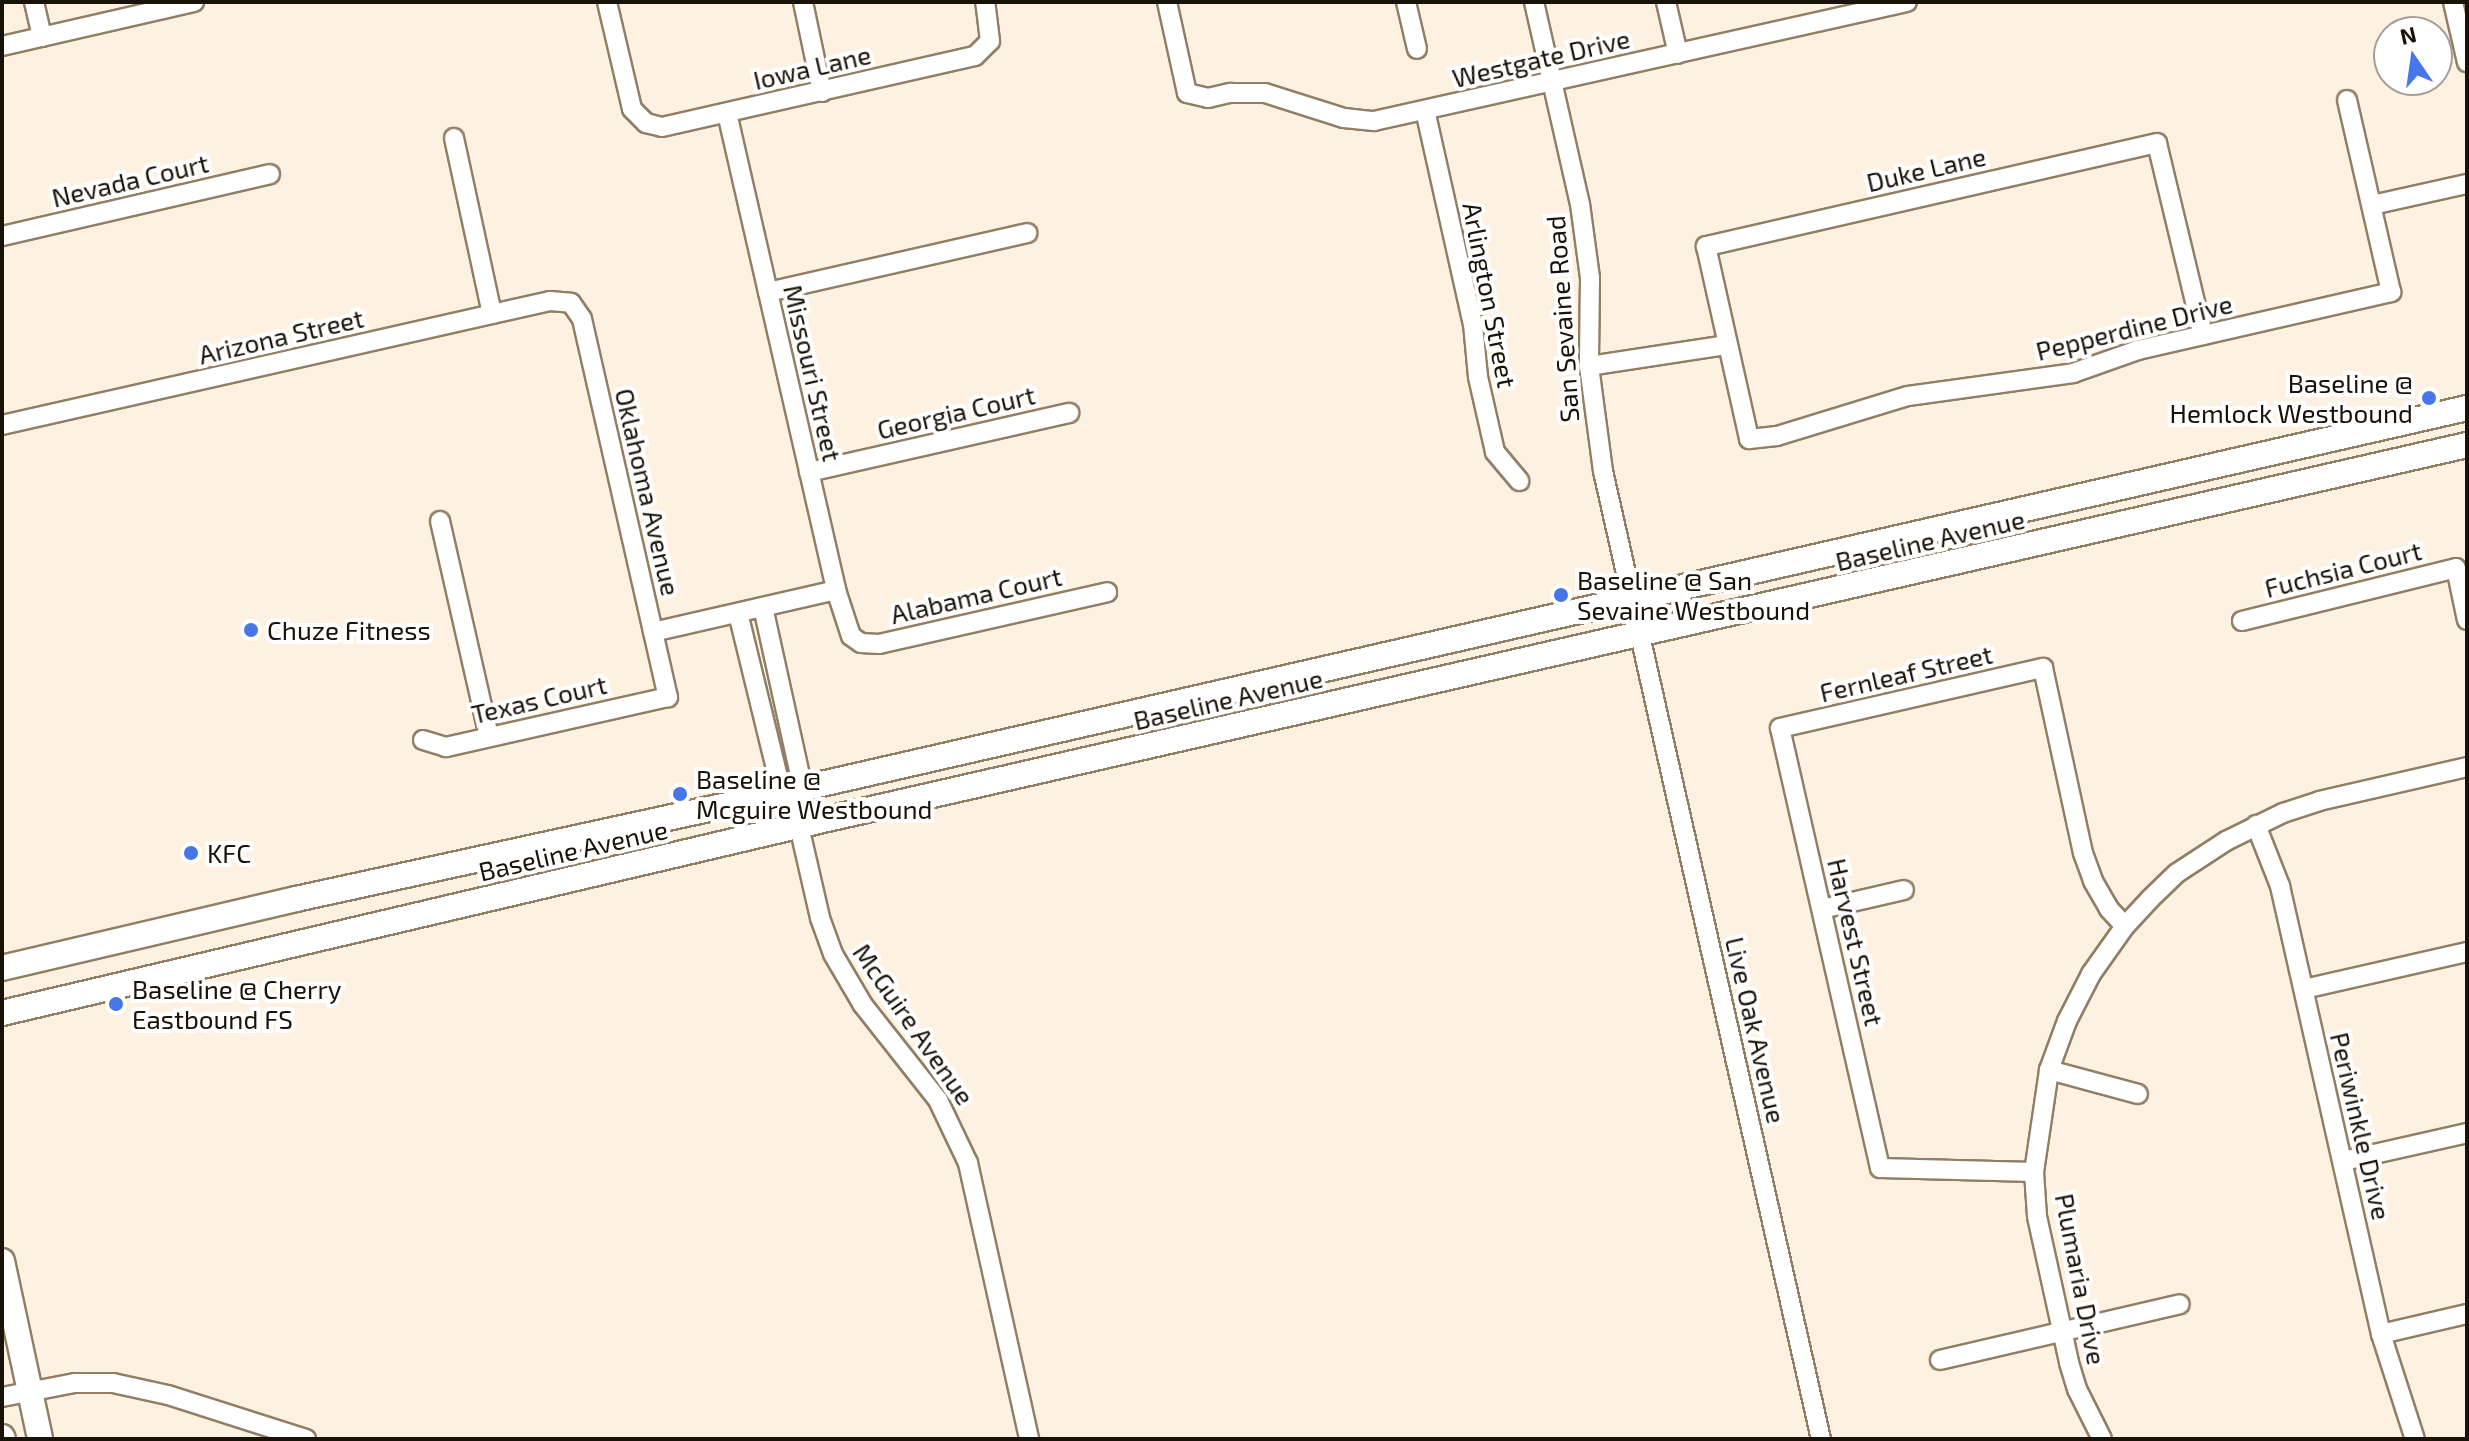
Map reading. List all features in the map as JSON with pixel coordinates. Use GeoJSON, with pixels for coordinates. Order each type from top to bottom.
{"type":"FeatureCollection","features":[{"type":"Feature","properties":{"kind":"main road","name":"Baseline Avenue"},"geometry":{"type":"LineString","coordinates":[[2,968],[310,896],[793,791],[2467,408]]}},
{"type":"Feature","properties":{"kind":"main road","name":"Baseline Avenue"},"geometry":{"type":"LineString","coordinates":[[2,1013],[799,826],[1641,633],[2095,533],[2467,445]]}},
{"type":"Feature","properties":{"kind":"main road"},"geometry":{"type":"LineString","coordinates":[[2,1261],[40,1439]]}},
{"type":"Feature","properties":{"kind":"street"},"geometry":{"type":"LineString","coordinates":[[34,2],[42,37]]}},
{"type":"Feature","properties":{"kind":"street"},"geometry":{"type":"LineString","coordinates":[[2,46],[194,2]]}},
{"type":"Feature","properties":{"kind":"street","name":"Iowa Lane"},"geometry":{"type":"LineString","coordinates":[[607,2],[629,101],[646,123],[672,126],[967,58],[987,47],[991,33],[985,2]]}},
{"type":"Feature","properties":{"kind":"street"},"geometry":{"type":"LineString","coordinates":[[803,2],[822,92]]}},
{"type":"Feature","properties":{"kind":"street","name":"Westgate Drive"},"geometry":{"type":"LineString","coordinates":[[1167,2],[1187,93],[1208,98],[1230,93],[1265,93],[1344,118],[1374,121],[1678,54],[1880,5],[1907,2]]}},
{"type":"Feature","properties":{"kind":"street"},"geometry":{"type":"LineString","coordinates":[[1406,2],[1417,49]]}},
{"type":"Feature","properties":{"kind":"street","name":"San Sevaine Road"},"geometry":{"type":"LineString","coordinates":[[1534,2],[1580,204],[1588,263],[1589,366],[1603,471],[1641,633]]}},
{"type":"Feature","properties":{"kind":"street"},"geometry":{"type":"LineString","coordinates":[[1666,2],[1678,54]]}},
{"type":"Feature","properties":{"kind":"street"},"geometry":{"type":"LineString","coordinates":[[2459,14],[2467,62]]}},
{"type":"Feature","properties":{"kind":"street"},"geometry":{"type":"LineString","coordinates":[[2347,100],[2372,205],[2467,184]]}},
{"type":"Feature","properties":{"kind":"street","name":"Arlington Street"},"geometry":{"type":"LineString","coordinates":[[1425,110],[1473,324],[1478,377],[1495,452],[1519,481]]}},
{"type":"Feature","properties":{"kind":"street","name":"Missouri Street"},"geometry":{"type":"LineString","coordinates":[[727,113],[836,590],[844,622],[856,641]]}},
{"type":"Feature","properties":{"kind":"street"},"geometry":{"type":"LineString","coordinates":[[454,138],[492,314]]}},
{"type":"Feature","properties":{"kind":"street","name":"Duke Lane"},"geometry":{"type":"LineString","coordinates":[[1726,345],[1706,246],[2157,143],[2203,335]]}},
{"type":"Feature","properties":{"kind":"street","name":"Nevada Court"},"geometry":{"type":"LineString","coordinates":[[2,236],[270,174]]}},
{"type":"Feature","properties":{"kind":"street","name":"Pepperdine Drive"},"geometry":{"type":"LineString","coordinates":[[1726,345],[1749,439],[1777,436],[1937,390],[2073,373],[2138,350],[2391,292],[2372,205]]}},
{"type":"Feature","properties":{"kind":"street"},"geometry":{"type":"LineString","coordinates":[[768,292],[1027,233]]}},
{"type":"Feature","properties":{"kind":"street","name":"Arizona Street"},"geometry":{"type":"LineString","coordinates":[[2,425],[557,300],[571,303]]}},
{"type":"Feature","properties":{"kind":"street","name":"Oklahoma Avenue"},"geometry":{"type":"LineString","coordinates":[[571,303],[582,319],[668,697]]}},
{"type":"Feature","properties":{"kind":"street"},"geometry":{"type":"LineString","coordinates":[[1589,366],[1726,345]]}},
{"type":"Feature","properties":{"kind":"street","name":"Georgia Court"},"geometry":{"type":"LineString","coordinates":[[809,472],[1069,413]]}},
{"type":"Feature","properties":{"kind":"street"},"geometry":{"type":"LineString","coordinates":[[440,521],[489,737]]}},
{"type":"Feature","properties":{"kind":"street","name":"Fuchsia Court"},"geometry":{"type":"LineString","coordinates":[[2242,621],[2456,568],[2467,620]]}},
{"type":"Feature","properties":{"kind":"street"},"geometry":{"type":"LineString","coordinates":[[653,632],[836,590]]}},
{"type":"Feature","properties":{"kind":"street","name":"Alabama Court"},"geometry":{"type":"LineString","coordinates":[[856,641],[879,644],[1107,592]]}},
{"type":"Feature","properties":{"kind":"street","name":"McGuire Avenue"},"geometry":{"type":"LineString","coordinates":[[763,607],[799,826],[823,927],[842,973],[938,1100],[962,1146],[974,1180],[1029,1439]]}},
{"type":"Feature","properties":{"kind":"street","name":"McGuire Avenue"},"geometry":{"type":"LineString","coordinates":[[738,613],[793,791]]}},
{"type":"Feature","properties":{"kind":"street","name":"Live Oak Avenue"},"geometry":{"type":"LineString","coordinates":[[1641,633],[1821,1439]]}},
{"type":"Feature","properties":{"kind":"street","name":"Fernleaf Street"},"geometry":{"type":"LineString","coordinates":[[1780,728],[2043,668],[2083,853],[2104,900],[2125,926]]}},
{"type":"Feature","properties":{"kind":"street","name":"Texas Court"},"geometry":{"type":"LineString","coordinates":[[423,740],[446,747],[668,697]]}},
{"type":"Feature","properties":{"kind":"street","name":"Harvest Street"},"geometry":{"type":"LineString","coordinates":[[1780,728],[1880,1168],[2034,1172]]}},
{"type":"Feature","properties":{"kind":"street","name":"Plumaria Drive"},"geometry":{"type":"LineString","coordinates":[[2102,1439],[2077,1389],[2061,1332],[2037,1216],[2034,1172],[2049,1070],[2067,1021],[2091,974],[2125,926],[2177,873],[2256,825],[2319,801],[2467,767]]}},
{"type":"Feature","properties":{"kind":"street","name":"Periwinkle Drive"},"geometry":{"type":"LineString","coordinates":[[2256,825],[2280,886],[2381,1334],[2415,1439]]}},
{"type":"Feature","properties":{"kind":"street"},"geometry":{"type":"LineString","coordinates":[[1822,909],[1904,890]]}},
{"type":"Feature","properties":{"kind":"street"},"geometry":{"type":"LineString","coordinates":[[2304,989],[2467,952]]}},
{"type":"Feature","properties":{"kind":"street"},"geometry":{"type":"LineString","coordinates":[[2049,1070],[2138,1094]]}},
{"type":"Feature","properties":{"kind":"street"},"geometry":{"type":"LineString","coordinates":[[2343,1161],[2467,1133]]}},
{"type":"Feature","properties":{"kind":"street"},"geometry":{"type":"LineString","coordinates":[[1940,1360],[2180,1304]]}},
{"type":"Feature","properties":{"kind":"street"},"geometry":{"type":"LineString","coordinates":[[2381,1334],[2467,1314]]}},
{"type":"Feature","properties":{"kind":"street"},"geometry":{"type":"LineString","coordinates":[[2,1397],[75,1383],[132,1386],[306,1439]]}},
{"type":"Feature","properties":{"kind":"place","name":"Baseline @ Hemlock Westbound"},"geometry":{"type":"Point","coordinates":[2429,398]}},
{"type":"Feature","properties":{"kind":"place","name":"Baseline @ San Sevaine Westbound"},"geometry":{"type":"Point","coordinates":[1561,595]}},
{"type":"Feature","properties":{"kind":"place","name":"Chuze Fitness"},"geometry":{"type":"Point","coordinates":[251,630]}},
{"type":"Feature","properties":{"kind":"place","name":"Baseline @ Mcguire Westbound"},"geometry":{"type":"Point","coordinates":[680,794]}},
{"type":"Feature","properties":{"kind":"place","name":"KFC"},"geometry":{"type":"Point","coordinates":[191,853]}},
{"type":"Feature","properties":{"kind":"place","name":"Baseline @ Cherry Eastbound FS"},"geometry":{"type":"Point","coordinates":[116,1004]}}]}
